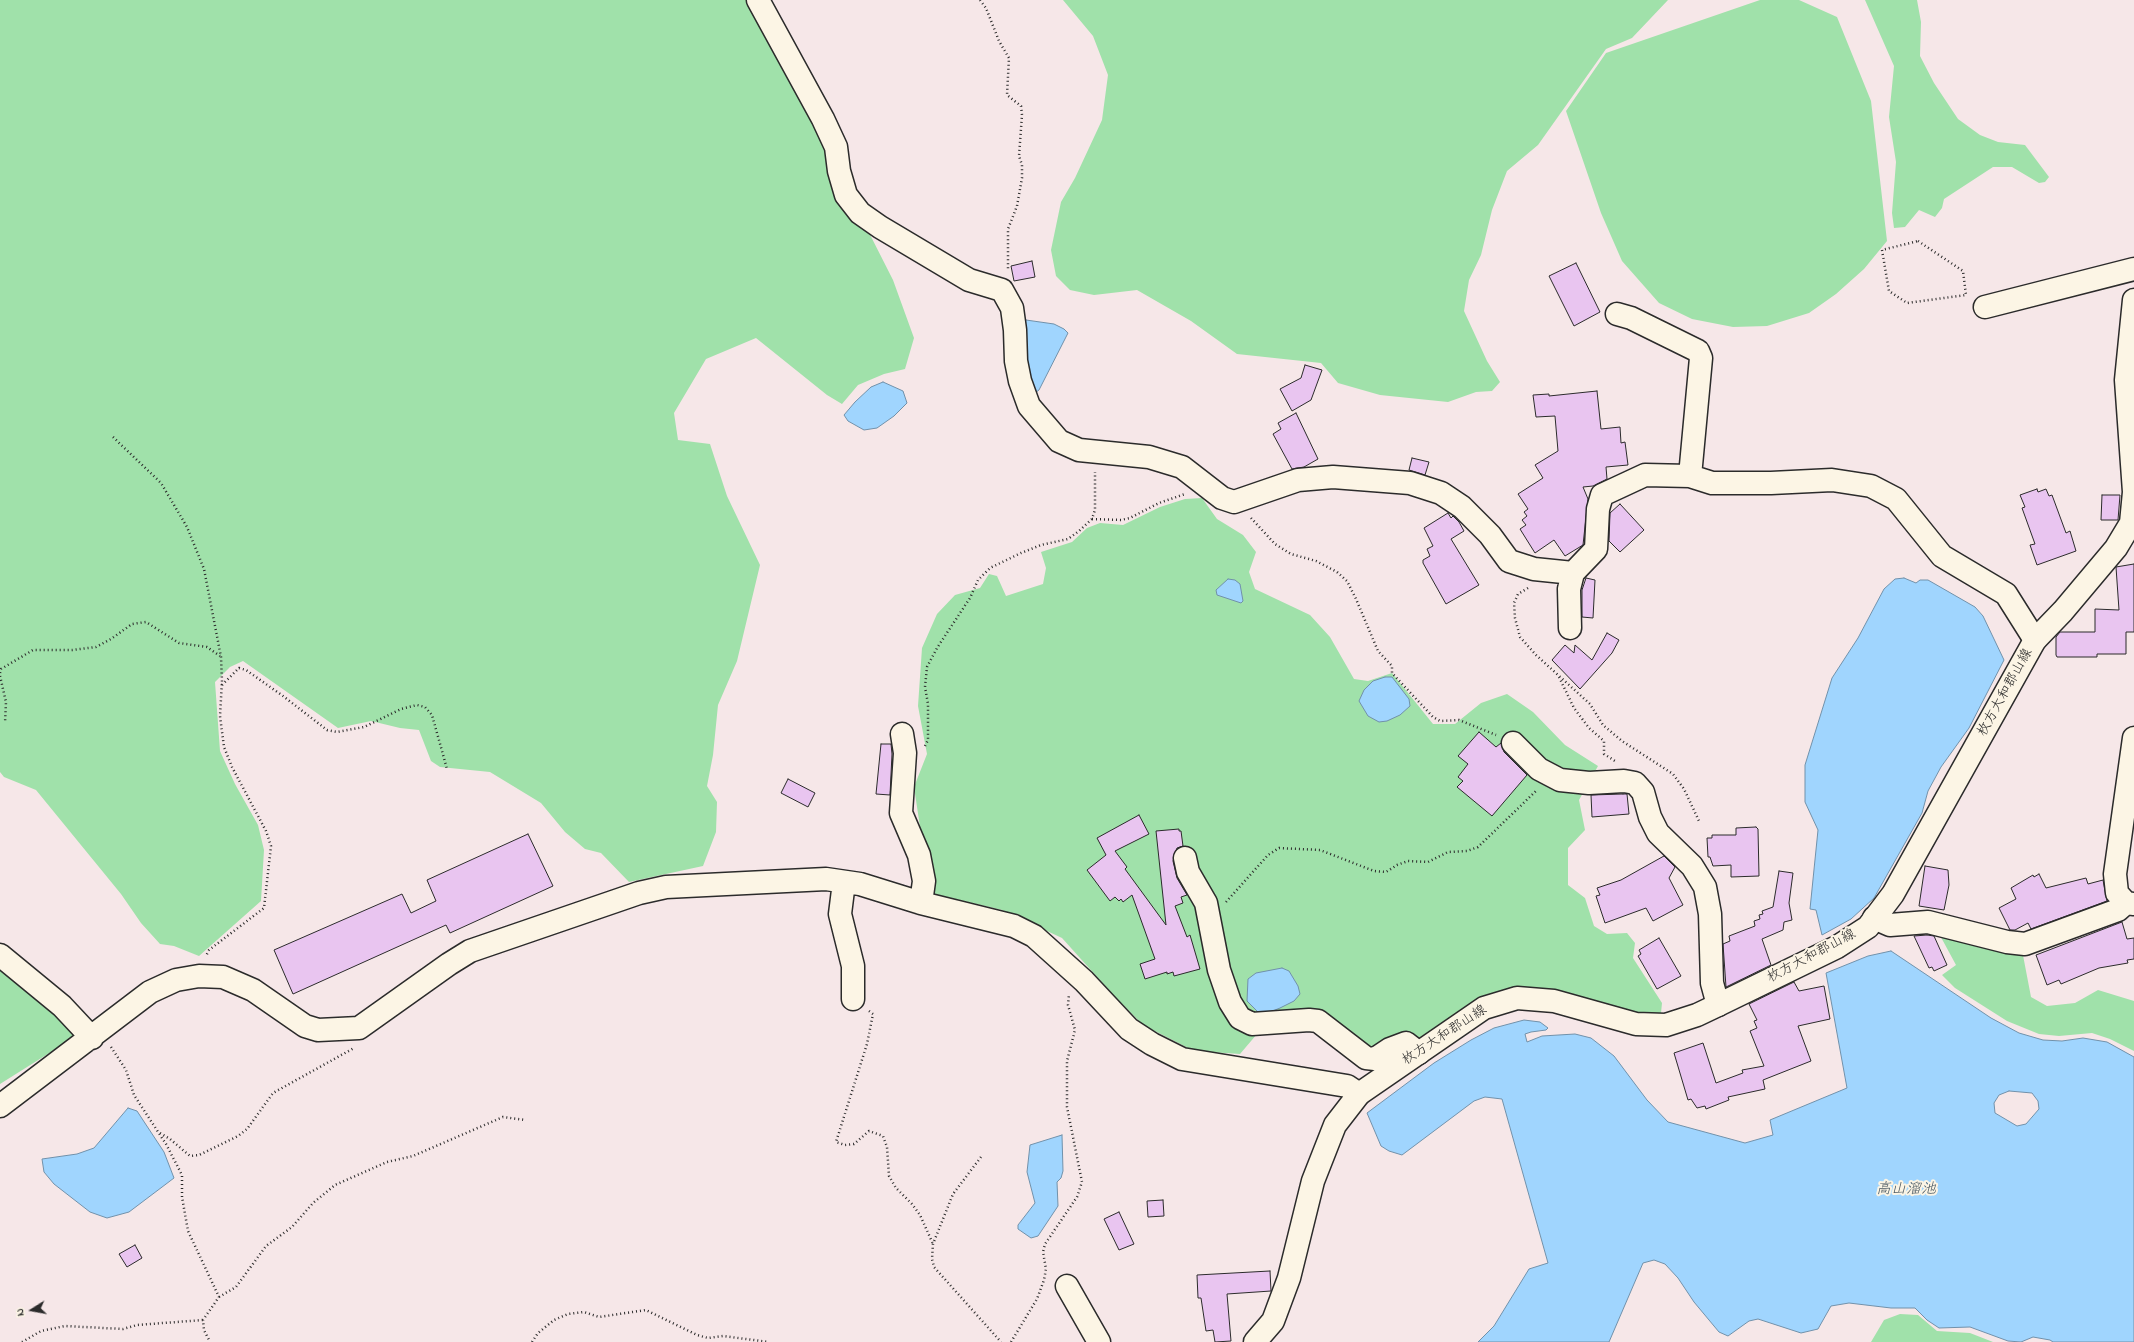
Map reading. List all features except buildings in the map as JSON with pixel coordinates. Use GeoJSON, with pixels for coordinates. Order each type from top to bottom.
{"type":"FeatureCollection","features":[{"type":"Feature","properties":{"kind":"street"},"geometry":{"type":"LineString","coordinates":[[758,0],[836,147],[839,171],[846,195],[860,213],[880,227],[969,280],[1002,290],[1012,308],[1015,330],[1016,361],[1020,381],[1030,406],[1059,441],[1080,450],[1149,457],[1182,467],[1222,498],[1234,502],[1298,480],[1333,477],[1410,483],[1441,493],[1462,507],[1490,535],[1509,561],[1534,569],[1573,573]]}},
{"type":"Feature","properties":{"kind":"street"},"geometry":{"type":"LineString","coordinates":[[1985,307],[2134,269]]}},
{"type":"Feature","properties":{"kind":"street","name":"枚方大和郡山線"},"geometry":{"type":"LineString","coordinates":[[1255,1342],[1272,1321],[1286,1285],[1313,1181],[1335,1125],[1359,1094],[1484,1008],[1517,998],[1554,1001],[1636,1024],[1666,1025],[1697,1015],[1718,1005],[1837,947],[1868,927],[1893,894],[2035,640],[2062,611],[2132,527],[2134,492],[2126,380],[2134,300]]}},
{"type":"Feature","properties":{"kind":"street"},"geometry":{"type":"LineString","coordinates":[[1617,314],[1631,318],[1698,351],[1701,358],[1690,476]]}},
{"type":"Feature","properties":{"kind":"street"},"geometry":{"type":"LineString","coordinates":[[1570,628],[1569,589],[1573,573],[1596,549],[1598,509],[1602,495],[1645,475],[1690,476],[1712,482],[1771,483],[1832,480],[1871,486],[1896,499],[1942,556],[2006,594],[2035,640]]}},
{"type":"Feature","properties":{"kind":"street"},"geometry":{"type":"LineString","coordinates":[[902,734],[905,754],[901,813],[918,856],[924,881],[921,903]]}},
{"type":"Feature","properties":{"kind":"street"},"geometry":{"type":"LineString","coordinates":[[1874,918],[1890,925],[1928,922],[2007,942],[2025,944],[2118,910],[2130,904],[2117,892],[2115,874],[2134,738]]}},
{"type":"Feature","properties":{"kind":"street"},"geometry":{"type":"LineString","coordinates":[[1513,743],[1539,770],[1560,780],[1589,783],[1624,781],[1636,783],[1643,792],[1650,817],[1658,833],[1692,866],[1705,887],[1710,914],[1712,983],[1718,1005]]}},
{"type":"Feature","properties":{"kind":"street"},"geometry":{"type":"LineString","coordinates":[[1185,858],[1188,872],[1206,903],[1219,970],[1230,1002],[1240,1018],[1252,1024],[1309,1020],[1318,1022],[1366,1058],[1374,1059],[1390,1048],[1406,1043],[1419,1053]]}},
{"type":"Feature","properties":{"kind":"street"},"geometry":{"type":"LineString","coordinates":[[0,1106],[97,1034],[150,992],[176,980],[203,976],[223,977],[253,990],[305,1026],[318,1030],[359,1028],[448,964],[470,951],[639,893],[666,887],[826,879],[860,884],[921,903],[1014,926],[1034,936],[1084,981],[1129,1028],[1152,1044],[1182,1059],[1347,1086],[1359,1094]]}},
{"type":"Feature","properties":{"kind":"street"},"geometry":{"type":"LineString","coordinates":[[844,882],[840,914],[853,966],[853,999]]}},
{"type":"Feature","properties":{"kind":"street"},"geometry":{"type":"LineString","coordinates":[[0,955],[97,1034]]}},
{"type":"Feature","properties":{"kind":"street"},"geometry":{"type":"LineString","coordinates":[[1067,1286],[1099,1342]]}},
{"type":"Feature","properties":{"kind":"path"},"geometry":{"type":"LineString","coordinates":[[980,0],[986,8],[999,41],[1009,58],[1007,95],[1021,106],[1022,116],[1018,156],[1022,178],[1017,206],[1008,229],[1008,277],[1002,290]]}},
{"type":"Feature","properties":{"kind":"path"},"geometry":{"type":"LineString","coordinates":[[1918,241],[1963,271],[1966,295],[1907,303],[1889,291],[1882,250],[1918,241]]}},
{"type":"Feature","properties":{"kind":"path"},"geometry":{"type":"LineString","coordinates":[[113,437],[161,483],[187,527],[204,570],[220,657],[222,686],[220,716],[224,747],[232,767],[266,831],[271,846],[270,868],[264,908],[209,950],[203,964],[203,976]]}},
{"type":"Feature","properties":{"kind":"path"},"geometry":{"type":"LineString","coordinates":[[924,747],[928,740],[928,704],[925,687],[927,667],[937,648],[970,598],[978,580],[990,568],[1041,545],[1068,539],[1092,519],[1095,510],[1096,483],[1092,452]]}},
{"type":"Feature","properties":{"kind":"path"},"geometry":{"type":"LineString","coordinates":[[1092,519],[1121,520],[1130,518],[1172,497],[1209,488]]}},
{"type":"Feature","properties":{"kind":"path"},"geometry":{"type":"LineString","coordinates":[[1234,502],[1260,526],[1275,544],[1291,554],[1316,561],[1337,572],[1346,581],[1356,599],[1378,651],[1392,666],[1392,672],[1433,717],[1440,721],[1459,720],[1513,743]]}},
{"type":"Feature","properties":{"kind":"path"},"geometry":{"type":"LineString","coordinates":[[1532,589],[1527,588],[1518,594],[1514,603],[1515,618],[1520,637],[1558,677],[1584,699],[1603,725],[1622,741],[1673,774],[1684,789],[1699,821]]}},
{"type":"Feature","properties":{"kind":"path"},"geometry":{"type":"LineString","coordinates":[[0,673],[1,669],[33,650],[72,650],[96,647],[111,639],[132,624],[146,622],[179,643],[207,647],[220,657]]}},
{"type":"Feature","properties":{"kind":"path"},"geometry":{"type":"LineString","coordinates":[[222,686],[240,668],[246,670],[327,730],[337,732],[364,726],[401,708],[417,705],[425,707],[432,715],[447,769]]}},
{"type":"Feature","properties":{"kind":"path"},"geometry":{"type":"LineString","coordinates":[[0,676],[6,702],[5,722]]}},
{"type":"Feature","properties":{"kind":"path"},"geometry":{"type":"LineString","coordinates":[[1558,677],[1574,708],[1589,728],[1604,741],[1604,754],[1625,767],[1636,783]]}},
{"type":"Feature","properties":{"kind":"path"},"geometry":{"type":"LineString","coordinates":[[1210,919],[1268,855],[1279,848],[1320,850],[1374,871],[1386,872],[1397,865],[1408,861],[1428,862],[1448,852],[1467,851],[1478,847],[1552,776]]}},
{"type":"Feature","properties":{"kind":"path"},"geometry":{"type":"LineString","coordinates":[[1011,1342],[1037,1299],[1044,1280],[1046,1269],[1043,1252],[1045,1244],[1077,1197],[1082,1182],[1067,1107],[1066,1086],[1067,1061],[1075,1030],[1068,1005],[1070,994],[1084,981]]}},
{"type":"Feature","properties":{"kind":"path"},"geometry":{"type":"LineString","coordinates":[[853,999],[861,1003],[873,1014],[867,1044],[836,1142],[845,1145],[854,1144],[869,1131],[883,1136],[886,1147],[889,1176],[896,1188],[912,1204],[920,1215],[933,1244]]}},
{"type":"Feature","properties":{"kind":"path"},"geometry":{"type":"LineString","coordinates":[[160,1133],[170,1139],[190,1156],[199,1155],[238,1136],[247,1129],[273,1093],[354,1050],[360,1040],[359,1028]]}},
{"type":"Feature","properties":{"kind":"path"},"geometry":{"type":"LineString","coordinates":[[97,1034],[126,1070],[134,1095],[160,1133],[182,1175],[182,1197],[188,1231],[219,1296]]}},
{"type":"Feature","properties":{"kind":"path"},"geometry":{"type":"LineString","coordinates":[[210,1342],[204,1330],[203,1320],[219,1296],[236,1287],[266,1246],[292,1227],[313,1203],[335,1184],[386,1162],[413,1156],[503,1117],[525,1120]]}},
{"type":"Feature","properties":{"kind":"path"},"geometry":{"type":"LineString","coordinates":[[981,1157],[953,1194],[933,1244],[932,1259],[934,1266],[1001,1342]]}},
{"type":"Feature","properties":{"kind":"path"},"geometry":{"type":"LineString","coordinates":[[532,1342],[538,1333],[554,1320],[568,1314],[584,1312],[599,1317],[646,1310],[703,1337],[708,1338],[723,1336],[769,1342]]}},
{"type":"Feature","properties":{"kind":"path"},"geometry":{"type":"LineString","coordinates":[[22,1342],[41,1331],[65,1326],[123,1329],[137,1325],[174,1323],[182,1320],[203,1320]]}},
{"type":"Feature","properties":{"kind":"green space"},"geometry":{"type":"Polygon","coordinates":[[[0,0],[748,0],[779,55],[893,280],[914,338],[905,369],[884,374],[858,385],[842,404],[827,395],[756,338],[706,359],[674,413],[678,440],[710,444],[727,496],[760,565],[737,661],[718,705],[713,755],[707,786],[717,802],[716,832],[703,866],[629,882],[601,853],[585,849],[565,832],[541,803],[490,772],[440,767],[431,761],[419,730],[400,728],[371,721],[338,728],[243,661],[230,667],[215,682],[220,751],[235,784],[258,825],[264,850],[261,901],[199,956],[174,946],[160,944],[141,923],[121,894],[36,790],[4,777],[0,772],[0,0]]]}},
{"type":"Feature","properties":{"kind":"green space"},"geometry":{"type":"Polygon","coordinates":[[[1063,0],[1668,0],[1632,38],[1606,49],[1538,145],[1507,171],[1492,210],[1481,255],[1469,280],[1464,311],[1487,361],[1500,382],[1492,391],[1476,392],[1448,402],[1380,395],[1338,383],[1321,363],[1237,354],[1191,321],[1137,290],[1094,295],[1070,290],[1056,276],[1051,250],[1061,202],[1075,178],[1102,120],[1108,75],[1093,36],[1063,0]]]}},
{"type":"Feature","properties":{"kind":"green space"},"geometry":{"type":"Polygon","coordinates":[[[1760,0],[1799,0],[1837,17],[1871,101],[1887,241],[1864,269],[1836,294],[1809,313],[1767,326],[1733,327],[1692,319],[1659,303],[1622,261],[1601,213],[1566,111],[1606,53],[1760,0]]]}},
{"type":"Feature","properties":{"kind":"green space"},"geometry":{"type":"Polygon","coordinates":[[[1865,0],[1917,0],[1921,22],[1920,56],[1934,83],[1958,119],[1980,135],[1998,142],[2025,145],[2049,177],[2045,182],[2039,183],[2012,167],[1993,167],[1944,199],[1942,208],[1935,217],[1919,210],[1905,227],[1894,228],[1892,213],[1896,162],[1889,117],[1894,66],[1865,0]]]}},
{"type":"Feature","properties":{"kind":"green space"},"geometry":{"type":"Polygon","coordinates":[[[1202,498],[1217,519],[1243,535],[1256,552],[1249,572],[1255,589],[1310,615],[1330,637],[1354,679],[1368,681],[1392,673],[1433,724],[1455,724],[1481,703],[1507,694],[1533,712],[1565,745],[1598,766],[1579,800],[1585,830],[1568,848],[1568,885],[1585,898],[1594,926],[1607,934],[1627,933],[1635,943],[1633,958],[1662,1003],[1661,1013],[1645,1016],[1546,989],[1526,988],[1479,1000],[1419,1038],[1403,1036],[1372,1049],[1332,1023],[1257,1034],[1240,1054],[1194,1051],[1143,1025],[1116,998],[1062,938],[1002,910],[930,893],[914,787],[927,754],[918,706],[922,648],[937,614],[955,595],[980,588],[989,574],[997,576],[1006,596],[1043,584],[1046,568],[1041,552],[1072,542],[1087,528],[1100,523],[1123,525],[1160,507],[1185,499],[1202,498]]]}},
{"type":"Feature","properties":{"kind":"green space"},"geometry":{"type":"Polygon","coordinates":[[[1936,928],[2022,950],[2031,997],[2047,1006],[2075,1003],[2098,990],[2134,1001],[2134,1051],[2110,1039],[2092,1033],[2059,1036],[2039,1034],[2007,1021],[1955,988],[1942,975],[1956,965],[1936,928]]]}},
{"type":"Feature","properties":{"kind":"green space"},"geometry":{"type":"Polygon","coordinates":[[[0,966],[78,1035],[0,1084],[0,966]]]}},
{"type":"Feature","properties":{"kind":"green space"},"geometry":{"type":"Polygon","coordinates":[[[1900,1314],[1918,1315],[1937,1331],[1970,1333],[1993,1342],[1871,1342],[1884,1320],[1900,1314]]]}},
{"type":"Feature","properties":{"kind":"water"},"geometry":{"type":"Polygon","coordinates":[[[1026,320],[1054,324],[1064,329],[1068,333],[1039,390],[1035,393],[1028,378],[1024,324],[1026,320]]]}},
{"type":"Feature","properties":{"kind":"water"},"geometry":{"type":"Polygon","coordinates":[[[883,382],[903,391],[907,403],[894,416],[877,428],[864,430],[848,421],[844,415],[855,402],[871,387],[883,382]]]}},
{"type":"Feature","properties":{"kind":"water"},"geometry":{"type":"Polygon","coordinates":[[[1904,578],[1916,583],[1920,580],[1928,580],[1975,607],[1983,616],[2004,660],[1969,728],[1941,767],[1928,791],[1922,813],[1874,898],[1851,919],[1822,935],[1816,910],[1810,909],[1818,830],[1805,802],[1805,765],[1832,678],[1858,638],[1884,589],[1895,579],[1904,578]]]}},
{"type":"Feature","properties":{"kind":"water"},"geometry":{"type":"Polygon","coordinates":[[[1228,579],[1235,580],[1240,584],[1243,601],[1241,603],[1217,595],[1216,590],[1228,579]]]}},
{"type":"Feature","properties":{"kind":"water"},"geometry":{"type":"Polygon","coordinates":[[[1385,677],[1392,677],[1409,699],[1410,706],[1400,715],[1387,721],[1379,722],[1368,716],[1359,701],[1364,690],[1373,681],[1385,677]]]}},
{"type":"Feature","properties":{"kind":"water","name":"高山溜池"},"geometry":{"type":"Polygon","coordinates":[[[1891,951],[1991,1018],[2019,1033],[2043,1040],[2062,1041],[2083,1038],[2107,1042],[2134,1057],[2134,1342],[2053,1342],[2050,1340],[2033,1337],[2021,1342],[2008,1341],[1970,1327],[1939,1328],[1927,1320],[1915,1308],[1891,1308],[1849,1303],[1831,1306],[1818,1329],[1801,1333],[1758,1319],[1749,1321],[1728,1336],[1719,1332],[1694,1302],[1678,1278],[1665,1264],[1654,1260],[1643,1263],[1609,1342],[1478,1342],[1494,1326],[1529,1269],[1548,1263],[1502,1099],[1485,1097],[1474,1101],[1402,1155],[1389,1151],[1381,1146],[1367,1113],[1434,1063],[1471,1040],[1494,1028],[1524,1020],[1540,1022],[1548,1028],[1546,1030],[1525,1034],[1527,1042],[1542,1036],[1575,1034],[1591,1038],[1614,1056],[1647,1100],[1668,1122],[1745,1143],[1773,1135],[1770,1120],[1847,1088],[1826,973],[1868,956],[1891,951]],[[2009,1091],[1999,1095],[1994,1103],[1995,1113],[2017,1126],[2026,1124],[2039,1109],[2038,1101],[2032,1093],[2009,1091]]]}},
{"type":"Feature","properties":{"kind":"water"},"geometry":{"type":"Polygon","coordinates":[[[1282,968],[1289,971],[1298,986],[1300,994],[1294,1001],[1280,1008],[1270,1012],[1259,1013],[1247,1001],[1248,979],[1256,973],[1282,968]]]}},
{"type":"Feature","properties":{"kind":"water"},"geometry":{"type":"Polygon","coordinates":[[[128,1108],[137,1111],[164,1152],[174,1178],[129,1212],[107,1218],[90,1212],[54,1184],[44,1172],[42,1159],[77,1154],[94,1148],[128,1108]]]}},
{"type":"Feature","properties":{"kind":"water"},"geometry":{"type":"Polygon","coordinates":[[[1062,1135],[1063,1171],[1061,1178],[1057,1182],[1058,1206],[1038,1236],[1031,1238],[1018,1229],[1018,1225],[1035,1203],[1027,1172],[1030,1145],[1062,1135]]]}}]}
